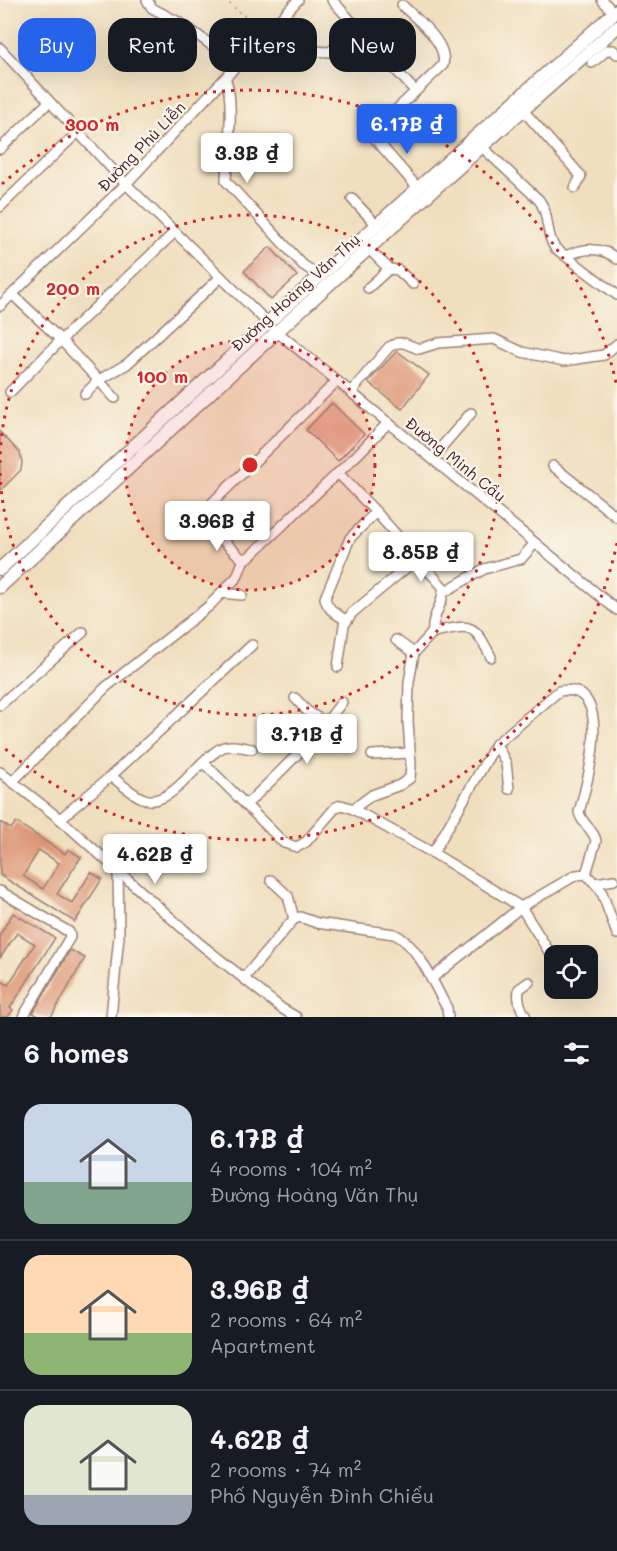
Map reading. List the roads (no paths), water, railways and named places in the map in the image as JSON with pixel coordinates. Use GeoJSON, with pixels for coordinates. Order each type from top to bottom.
{"type":"FeatureCollection","features":[{"type":"Feature","properties":{"kind":"main road","name":"Đường Hoàng Văn Thụ"},"geometry":{"type":"LineString","coordinates":[[0,569],[84,490],[272,327],[368,248],[424,187],[481,146],[522,109],[588,58],[615,11]]}},
{"type":"Feature","properties":{"kind":"main road","name":"Đường Hoàng Văn Thụ"},"geometry":{"type":"LineString","coordinates":[[0,587],[93,501],[272,327],[320,276],[376,225],[588,58],[617,27]]}},
{"type":"Feature","properties":{"kind":"main road"},"geometry":{"type":"LineString","coordinates":[[84,490],[93,501]]}},
{"type":"Feature","properties":{"kind":"street"},"geometry":{"type":"LineString","coordinates":[[147,0],[152,8],[184,25],[209,44]]}},
{"type":"Feature","properties":{"kind":"street","name":"Đường Phù Liễn"},"geometry":{"type":"LineString","coordinates":[[282,18],[298,0]]}},
{"type":"Feature","properties":{"kind":"street"},"geometry":{"type":"LineString","coordinates":[[332,0],[348,18]]}},
{"type":"Feature","properties":{"kind":"street"},"geometry":{"type":"LineString","coordinates":[[602,0],[615,11]]}},
{"type":"Feature","properties":{"kind":"street"},"geometry":{"type":"LineString","coordinates":[[402,5],[430,33],[445,57],[443,65],[371,134],[424,187]]}},
{"type":"Feature","properties":{"kind":"street","name":"Đường Minh Cầu"},"geometry":{"type":"LineString","coordinates":[[0,48],[126,184],[272,327],[617,610]]}},
{"type":"Feature","properties":{"kind":"street"},"geometry":{"type":"LineString","coordinates":[[588,58],[607,50],[613,50],[617,54]]}},
{"type":"Feature","properties":{"kind":"street","name":"Đường Phù Liễn"},"geometry":{"type":"LineString","coordinates":[[0,306],[13,296],[126,184],[233,72]]}},
{"type":"Feature","properties":{"kind":"street"},"geometry":{"type":"LineString","coordinates":[[397,72],[415,91]]}},
{"type":"Feature","properties":{"kind":"street"},"geometry":{"type":"LineString","coordinates":[[226,80],[230,126],[226,181],[303,265],[320,276]]}},
{"type":"Feature","properties":{"kind":"street"},"geometry":{"type":"LineString","coordinates":[[0,149],[49,102]]}},
{"type":"Feature","properties":{"kind":"street"},"geometry":{"type":"LineString","coordinates":[[522,109],[581,176],[575,188]]}},
{"type":"Feature","properties":{"kind":"street"},"geometry":{"type":"LineString","coordinates":[[0,207],[78,132]]}},
{"type":"Feature","properties":{"kind":"street"},"geometry":{"type":"LineString","coordinates":[[481,146],[545,207],[555,248],[617,295]]}},
{"type":"Feature","properties":{"kind":"street"},"geometry":{"type":"LineString","coordinates":[[352,199],[376,225]]}},
{"type":"Feature","properties":{"kind":"street"},"geometry":{"type":"LineString","coordinates":[[10,392],[61,340],[175,232]]}},
{"type":"Feature","properties":{"kind":"street"},"geometry":{"type":"LineString","coordinates":[[368,248],[389,269],[398,270],[413,284]]}},
{"type":"Feature","properties":{"kind":"street"},"geometry":{"type":"LineString","coordinates":[[566,256],[589,249],[611,254],[617,259]]}},
{"type":"Feature","properties":{"kind":"street"},"geometry":{"type":"LineString","coordinates":[[368,288],[389,269]]}},
{"type":"Feature","properties":{"kind":"street"},"geometry":{"type":"LineString","coordinates":[[85,394],[99,380],[127,364],[221,277]]}},
{"type":"Feature","properties":{"kind":"street"},"geometry":{"type":"LineString","coordinates":[[13,296],[61,340],[116,398]]}},
{"type":"Feature","properties":{"kind":"street"},"geometry":{"type":"LineString","coordinates":[[351,392],[389,347],[397,343],[404,343],[419,349],[438,343],[494,339],[522,352],[564,361],[604,355],[617,344]]}},
{"type":"Feature","properties":{"kind":"street"},"geometry":{"type":"LineString","coordinates":[[244,559],[209,525],[208,511],[212,503],[337,381]]}},
{"type":"Feature","properties":{"kind":"street"},"geometry":{"type":"LineString","coordinates":[[432,458],[471,413]]}},
{"type":"Feature","properties":{"kind":"street"},"geometry":{"type":"LineString","coordinates":[[12,782],[106,687],[209,606],[237,577],[244,559],[249,557],[338,473],[388,423]]}},
{"type":"Feature","properties":{"kind":"street"},"geometry":{"type":"LineString","coordinates":[[553,466],[617,517]]}},
{"type":"Feature","properties":{"kind":"street"},"geometry":{"type":"LineString","coordinates":[[338,473],[418,558],[443,587],[444,592]]}},
{"type":"Feature","properties":{"kind":"street"},"geometry":{"type":"LineString","coordinates":[[347,621],[327,606],[326,598],[350,538],[376,512]]}},
{"type":"Feature","properties":{"kind":"street"},"geometry":{"type":"LineString","coordinates":[[433,632],[432,619],[444,592],[484,569],[521,559],[536,543]]}},
{"type":"Feature","properties":{"kind":"street"},"geometry":{"type":"LineString","coordinates":[[338,667],[340,639],[352,613],[418,558]]}},
{"type":"Feature","properties":{"kind":"street"},"geometry":{"type":"LineString","coordinates":[[221,593],[242,595]]}},
{"type":"Feature","properties":{"kind":"street"},"geometry":{"type":"LineString","coordinates":[[353,809],[372,795],[406,782],[410,777],[409,682],[414,653],[433,632],[466,626],[473,629],[481,638],[491,657]]}},
{"type":"Feature","properties":{"kind":"street"},"geometry":{"type":"LineString","coordinates":[[0,705],[83,632]]}},
{"type":"Feature","properties":{"kind":"street"},"geometry":{"type":"LineString","coordinates":[[396,640],[414,653]]}},
{"type":"Feature","properties":{"kind":"street"},"geometry":{"type":"LineString","coordinates":[[60,819],[111,776],[252,645]]}},
{"type":"Feature","properties":{"kind":"street"},"geometry":{"type":"LineString","coordinates":[[433,853],[496,744],[559,691],[572,691],[583,697],[590,705],[596,737],[579,812],[580,818],[595,836],[596,841],[586,874]]}},
{"type":"Feature","properties":{"kind":"street"},"geometry":{"type":"LineString","coordinates":[[295,698],[307,711],[326,723]]}},
{"type":"Feature","properties":{"kind":"street"},"geometry":{"type":"LineString","coordinates":[[246,806],[298,754],[342,702]]}},
{"type":"Feature","properties":{"kind":"street"},"geometry":{"type":"LineString","coordinates":[[496,744],[506,762],[509,789]]}},
{"type":"Feature","properties":{"kind":"street"},"geometry":{"type":"LineString","coordinates":[[111,776],[141,798],[152,801],[164,799],[219,749],[227,745],[252,749]]}},
{"type":"Feature","properties":{"kind":"street"},"geometry":{"type":"LineString","coordinates":[[372,755],[410,753]]}},
{"type":"Feature","properties":{"kind":"street"},"geometry":{"type":"LineString","coordinates":[[203,762],[284,843],[297,847],[306,842],[336,807],[341,805],[353,809],[433,853],[521,907],[545,945]]}},
{"type":"Feature","properties":{"kind":"street"},"geometry":{"type":"LineString","coordinates":[[0,772],[60,819],[199,943],[281,1008],[296,1017]]}},
{"type":"Feature","properties":{"kind":"street"},"geometry":{"type":"LineString","coordinates":[[111,1017],[119,936],[118,869]]}},
{"type":"Feature","properties":{"kind":"street"},"geometry":{"type":"LineString","coordinates":[[431,979],[521,907],[576,875],[586,874],[601,890],[617,934]]}},
{"type":"Feature","properties":{"kind":"street"},"geometry":{"type":"LineString","coordinates":[[271,880],[288,896],[294,919]]}},
{"type":"Feature","properties":{"kind":"street"},"geometry":{"type":"LineString","coordinates":[[596,883],[614,880]]}},
{"type":"Feature","properties":{"kind":"street"},"geometry":{"type":"LineString","coordinates":[[0,891],[69,932],[70,938],[23,1017]]}},
{"type":"Feature","properties":{"kind":"street"},"geometry":{"type":"LineString","coordinates":[[244,978],[294,919],[300,917],[400,936],[405,939],[431,979],[447,1008],[448,1017]]}},
{"type":"Feature","properties":{"kind":"street"},"geometry":{"type":"LineString","coordinates":[[526,1017],[521,1010],[518,997],[519,989],[529,982]]}}]}
